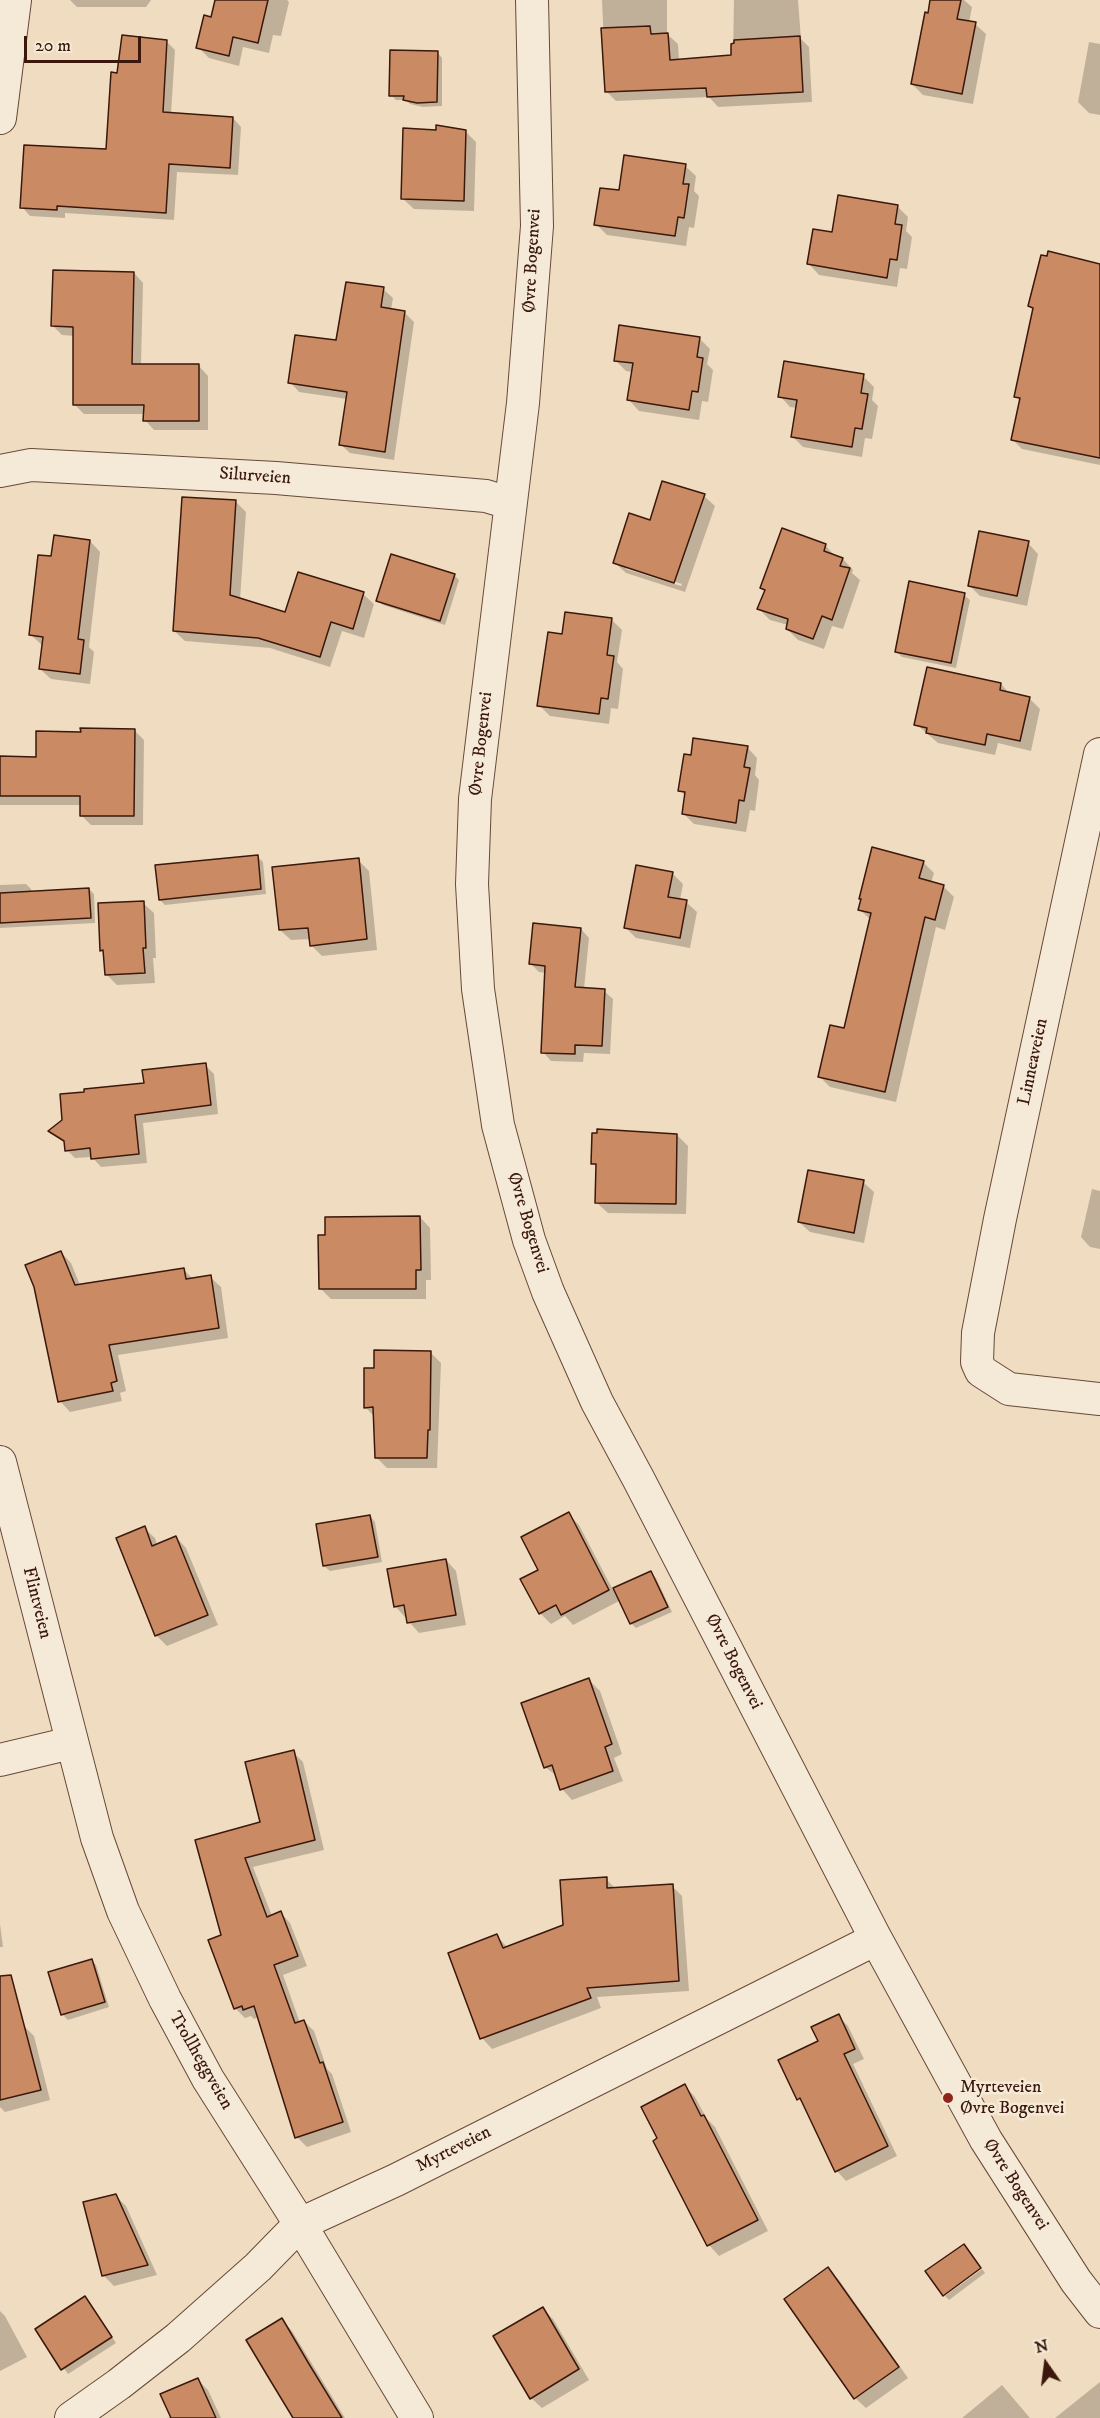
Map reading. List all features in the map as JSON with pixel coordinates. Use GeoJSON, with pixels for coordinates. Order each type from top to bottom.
{"type":"FeatureCollection","features":[{"type":"Feature","properties":{"kind":"street"},"geometry":{"type":"LineString","coordinates":[[0,118],[15,0]]}},
{"type":"Feature","properties":{"kind":"street","name":"Øvre Bogenvei"},"geometry":{"type":"LineString","coordinates":[[532,0],[537,226],[523,403],[509,503],[475,799],[472,884],[478,989],[498,1125],[529,1240],[548,1292],[597,1402],[876,1939],[986,2140],[1076,2281],[1100,2312]]}},
{"type":"Feature","properties":{"kind":"street","name":"Silurveien"},"geometry":{"type":"LineString","coordinates":[[0,471],[31,465],[276,478],[486,496],[509,503]]}},
{"type":"Feature","properties":{"kind":"street","name":"Linneaveien"},"geometry":{"type":"LineString","coordinates":[[1100,754],[998,1231],[978,1333],[977,1362],[981,1371],[1009,1389],[1100,1399]]}},
{"type":"Feature","properties":{"kind":"street","name":"Flintveien"},"geometry":{"type":"LineString","coordinates":[[0,1462],[71,1743]]}},
{"type":"Feature","properties":{"kind":"street"},"geometry":{"type":"LineString","coordinates":[[0,1760],[71,1743]]}},
{"type":"Feature","properties":{"kind":"street","name":"Trollheggveien"},"geometry":{"type":"LineString","coordinates":[[71,1743],[97,1838],[123,1911],[208,2079],[300,2224],[417,2418]]}},
{"type":"Feature","properties":{"kind":"street","name":"Myrteveien"},"geometry":{"type":"LineString","coordinates":[[71,2418],[119,2384],[178,2337],[258,2267],[300,2224],[396,2180],[876,1939]]}},
{"type":"Feature","properties":{"kind":"building"},"geometry":{"type":"Polygon","coordinates":[[[215,0],[268,0],[258,43],[233,37],[229,56],[196,48],[204,15],[211,17],[215,0]]]}},
{"type":"Feature","properties":{"kind":"building"},"geometry":{"type":"Polygon","coordinates":[[[930,0],[961,0],[957,19],[976,22],[962,94],[911,84],[925,12],[928,13],[930,0]]]}},
{"type":"Feature","properties":{"kind":"building"},"geometry":{"type":"Polygon","coordinates":[[[650,26],[651,34],[668,33],[670,60],[731,55],[731,44],[734,40],[800,36],[803,92],[707,97],[706,88],[605,92],[601,28],[650,26]]]}},
{"type":"Feature","properties":{"kind":"building"},"geometry":{"type":"Polygon","coordinates":[[[122,35],[167,40],[163,112],[233,117],[230,168],[169,164],[166,213],[57,206],[57,210],[20,208],[24,145],[106,149],[111,72],[117,73],[122,35]]]}},
{"type":"Feature","properties":{"kind":"building"},"geometry":{"type":"Polygon","coordinates":[[[390,50],[438,51],[437,102],[417,103],[403,100],[404,96],[389,96],[390,50]]]}},
{"type":"Feature","properties":{"kind":"building"},"geometry":{"type":"Polygon","coordinates":[[[436,125],[466,130],[464,201],[401,199],[403,128],[436,130],[436,125]]]}},
{"type":"Feature","properties":{"kind":"building"},"geometry":{"type":"Polygon","coordinates":[[[624,155],[686,164],[683,184],[689,184],[684,218],[678,217],[675,236],[594,225],[600,188],[619,190],[624,155]]]}},
{"type":"Feature","properties":{"kind":"building"},"geometry":{"type":"Polygon","coordinates":[[[838,195],[898,205],[895,224],[902,225],[897,260],[890,259],[887,278],[807,264],[813,229],[832,232],[838,195]]]}},
{"type":"Feature","properties":{"kind":"building"},"geometry":{"type":"Polygon","coordinates":[[[1048,251],[1100,264],[1100,458],[1011,440],[1020,398],[1014,397],[1033,308],[1028,306],[1041,255],[1047,256],[1048,251]]]}},
{"type":"Feature","properties":{"kind":"building"},"geometry":{"type":"Polygon","coordinates":[[[53,270],[134,272],[132,364],[199,364],[199,421],[143,421],[144,405],[73,405],[73,327],[51,326],[53,270]]]}},
{"type":"Feature","properties":{"kind":"building"},"geometry":{"type":"Polygon","coordinates":[[[346,282],[384,287],[381,307],[405,311],[385,452],[339,445],[347,392],[288,383],[295,335],[336,340],[346,282]]]}},
{"type":"Feature","properties":{"kind":"building"},"geometry":{"type":"Polygon","coordinates":[[[619,325],[700,337],[697,357],[703,358],[698,392],[692,391],[689,410],[627,400],[633,363],[614,361],[619,325]]]}},
{"type":"Feature","properties":{"kind":"building"},"geometry":{"type":"Polygon","coordinates":[[[784,361],[864,374],[861,393],[868,394],[862,429],[855,428],[852,447],[791,437],[797,400],[778,397],[784,361]]]}},
{"type":"Feature","properties":{"kind":"building"},"geometry":{"type":"Polygon","coordinates":[[[662,481],[705,494],[674,583],[613,563],[629,513],[650,520],[662,481]]]}},
{"type":"Feature","properties":{"kind":"building"},"geometry":{"type":"Polygon","coordinates":[[[182,497],[236,500],[230,595],[285,612],[298,572],[364,592],[353,629],[331,622],[320,657],[258,638],[173,631],[182,497]]]}},
{"type":"Feature","properties":{"kind":"building"},"geometry":{"type":"Polygon","coordinates":[[[782,528],[826,544],[824,551],[843,558],[840,566],[850,568],[832,620],[822,616],[813,639],[786,629],[788,619],[757,609],[765,590],[760,588],[782,528]]]}},
{"type":"Feature","properties":{"kind":"building"},"geometry":{"type":"Polygon","coordinates":[[[979,531],[1029,541],[1017,596],[968,586],[979,531]]]}},
{"type":"Feature","properties":{"kind":"building"},"geometry":{"type":"Polygon","coordinates":[[[54,535],[90,540],[78,639],[84,640],[80,674],[39,669],[43,637],[29,635],[38,555],[51,556],[54,535]]]}},
{"type":"Feature","properties":{"kind":"building"},"geometry":{"type":"Polygon","coordinates":[[[391,554],[455,574],[440,621],[376,601],[391,554]]]}},
{"type":"Feature","properties":{"kind":"building"},"geometry":{"type":"Polygon","coordinates":[[[909,581],[965,593],[951,663],[895,652],[909,581]]]}},
{"type":"Feature","properties":{"kind":"building"},"geometry":{"type":"Polygon","coordinates":[[[565,612],[612,618],[607,655],[614,656],[608,699],[601,698],[599,714],[537,706],[548,632],[562,634],[565,612]]]}},
{"type":"Feature","properties":{"kind":"building"},"geometry":{"type":"Polygon","coordinates":[[[927,667],[1001,683],[1000,690],[1030,697],[1020,741],[987,734],[985,745],[926,733],[927,728],[914,725],[927,667]]]}},
{"type":"Feature","properties":{"kind":"building"},"geometry":{"type":"Polygon","coordinates":[[[80,728],[135,729],[134,816],[80,816],[80,796],[0,796],[0,756],[36,757],[36,731],[81,732],[80,728]]]}},
{"type":"Feature","properties":{"kind":"building"},"geometry":{"type":"Polygon","coordinates":[[[693,738],[748,746],[744,767],[750,768],[744,801],[739,800],[736,823],[682,814],[685,792],[678,791],[684,754],[691,755],[693,738]]]}},
{"type":"Feature","properties":{"kind":"building"},"geometry":{"type":"Polygon","coordinates":[[[872,847],[924,861],[919,878],[944,885],[935,920],[925,917],[885,1092],[818,1077],[830,1025],[844,1028],[871,913],[858,910],[872,847]]]}},
{"type":"Feature","properties":{"kind":"building"},"geometry":{"type":"Polygon","coordinates":[[[258,855],[261,889],[159,900],[155,865],[258,855]]]}},
{"type":"Feature","properties":{"kind":"building"},"geometry":{"type":"Polygon","coordinates":[[[359,858],[367,939],[310,946],[308,928],[279,930],[272,867],[359,858]]]}},
{"type":"Feature","properties":{"kind":"building"},"geometry":{"type":"Polygon","coordinates":[[[636,865],[673,872],[668,897],[687,900],[680,938],[624,928],[636,865]]]}},
{"type":"Feature","properties":{"kind":"building"},"geometry":{"type":"Polygon","coordinates":[[[89,888],[91,918],[0,923],[0,893],[89,888]]]}},
{"type":"Feature","properties":{"kind":"building"},"geometry":{"type":"Polygon","coordinates":[[[144,901],[145,973],[105,975],[103,950],[100,951],[98,903],[144,901]]]}},
{"type":"Feature","properties":{"kind":"building"},"geometry":{"type":"Polygon","coordinates":[[[533,923],[581,928],[575,987],[605,989],[602,1046],[575,1045],[575,1054],[541,1053],[545,966],[529,964],[533,923]]]}},
{"type":"Feature","properties":{"kind":"building"},"geometry":{"type":"Polygon","coordinates":[[[206,1063],[211,1105],[135,1115],[139,1154],[91,1159],[90,1148],[65,1151],[64,1141],[48,1131],[62,1120],[60,1094],[84,1092],[84,1089],[144,1083],[142,1070],[206,1063]]]}},
{"type":"Feature","properties":{"kind":"building"},"geometry":{"type":"Polygon","coordinates":[[[597,1129],[677,1134],[676,1204],[595,1203],[596,1164],[591,1164],[592,1133],[597,1133],[597,1129]]]}},
{"type":"Feature","properties":{"kind":"building"},"geometry":{"type":"Polygon","coordinates":[[[808,1170],[864,1180],[854,1233],[798,1222],[808,1170]]]}},
{"type":"Feature","properties":{"kind":"building"},"geometry":{"type":"Polygon","coordinates":[[[420,1216],[421,1270],[416,1270],[416,1289],[319,1289],[318,1235],[325,1235],[325,1217],[420,1216]]]}},
{"type":"Feature","properties":{"kind":"building"},"geometry":{"type":"Polygon","coordinates":[[[61,1251],[75,1285],[184,1268],[186,1279],[211,1275],[219,1328],[109,1345],[117,1381],[111,1383],[113,1391],[58,1402],[34,1287],[25,1265],[61,1251]]]}},
{"type":"Feature","properties":{"kind":"building"},"geometry":{"type":"Polygon","coordinates":[[[374,1350],[431,1351],[430,1430],[428,1430],[427,1458],[375,1458],[373,1407],[364,1408],[364,1368],[374,1368],[374,1350]]]}},
{"type":"Feature","properties":{"kind":"building"},"geometry":{"type":"Polygon","coordinates":[[[569,1512],[609,1590],[561,1615],[556,1605],[539,1614],[520,1579],[538,1570],[521,1537],[569,1512]]]}},
{"type":"Feature","properties":{"kind":"building"},"geometry":{"type":"Polygon","coordinates":[[[370,1515],[378,1557],[323,1566],[316,1524],[370,1515]]]}},
{"type":"Feature","properties":{"kind":"building"},"geometry":{"type":"Polygon","coordinates":[[[145,1526],[152,1546],[176,1536],[208,1615],[155,1636],[116,1538],[145,1526]]]}},
{"type":"Feature","properties":{"kind":"building"},"geometry":{"type":"Polygon","coordinates":[[[446,1559],[456,1615],[407,1623],[404,1605],[394,1607],[387,1569],[446,1559]]]}},
{"type":"Feature","properties":{"kind":"building"},"geometry":{"type":"Polygon","coordinates":[[[651,1571],[668,1607],[630,1624],[613,1588],[651,1571]]]}},
{"type":"Feature","properties":{"kind":"building"},"geometry":{"type":"Polygon","coordinates":[[[589,1678],[612,1744],[605,1747],[613,1771],[560,1790],[552,1765],[544,1768],[521,1703],[589,1678]]]}},
{"type":"Feature","properties":{"kind":"building"},"geometry":{"type":"Polygon","coordinates":[[[294,1750],[315,1840],[245,1858],[267,1917],[281,1911],[298,1956],[274,1965],[295,2023],[304,2020],[320,2063],[323,2062],[343,2122],[295,2138],[254,2006],[243,2010],[242,2006],[234,2009],[208,1940],[221,1935],[195,1840],[260,1822],[245,1762],[294,1750]]]}},
{"type":"Feature","properties":{"kind":"building"},"geometry":{"type":"Polygon","coordinates":[[[607,1877],[607,1888],[673,1884],[679,1981],[587,1988],[591,1998],[480,2039],[448,1953],[497,1934],[503,1948],[563,1925],[560,1880],[607,1877]]]}},
{"type":"Feature","properties":{"kind":"building"},"geometry":{"type":"Polygon","coordinates":[[[92,1959],[105,2002],[61,2015],[48,1972],[92,1959]]]}},
{"type":"Feature","properties":{"kind":"building"},"geometry":{"type":"Polygon","coordinates":[[[11,1975],[41,2090],[0,2100],[0,1976],[11,1975]]]}},
{"type":"Feature","properties":{"kind":"building"},"geometry":{"type":"Polygon","coordinates":[[[839,2014],[855,2049],[844,2054],[888,2146],[835,2172],[800,2098],[797,2100],[778,2060],[818,2041],[811,2027],[839,2014]]]}},
{"type":"Feature","properties":{"kind":"building"},"geometry":{"type":"Polygon","coordinates":[[[685,2084],[701,2116],[704,2115],[758,2220],[707,2246],[653,2141],[657,2138],[641,2107],[685,2084]]]}},
{"type":"Feature","properties":{"kind":"building"},"geometry":{"type":"Polygon","coordinates":[[[116,2194],[148,2265],[102,2276],[83,2202],[116,2194]]]}},
{"type":"Feature","properties":{"kind":"building"},"geometry":{"type":"Polygon","coordinates":[[[964,2244],[981,2268],[943,2296],[925,2271],[964,2244]]]}},
{"type":"Feature","properties":{"kind":"building"},"geometry":{"type":"Polygon","coordinates":[[[828,2267],[899,2367],[854,2399],[784,2299],[828,2267]]]}},
{"type":"Feature","properties":{"kind":"building"},"geometry":{"type":"Polygon","coordinates":[[[85,2296],[112,2337],[61,2370],[35,2329],[85,2296]]]}},
{"type":"Feature","properties":{"kind":"building"},"geometry":{"type":"Polygon","coordinates":[[[543,2307],[579,2369],[530,2399],[493,2336],[543,2307]]]}},
{"type":"Feature","properties":{"kind":"building"},"geometry":{"type":"Polygon","coordinates":[[[282,2318],[342,2418],[293,2418],[246,2340],[282,2318]]]}},
{"type":"Feature","properties":{"kind":"building"},"geometry":{"type":"Polygon","coordinates":[[[198,2378],[216,2418],[171,2418],[160,2394],[198,2378]]]}},
{"type":"Feature","properties":{"kind":"place","name":"Myrteveien Øvre Bogenvei"},"geometry":{"type":"Point","coordinates":[948,2098]}}]}
